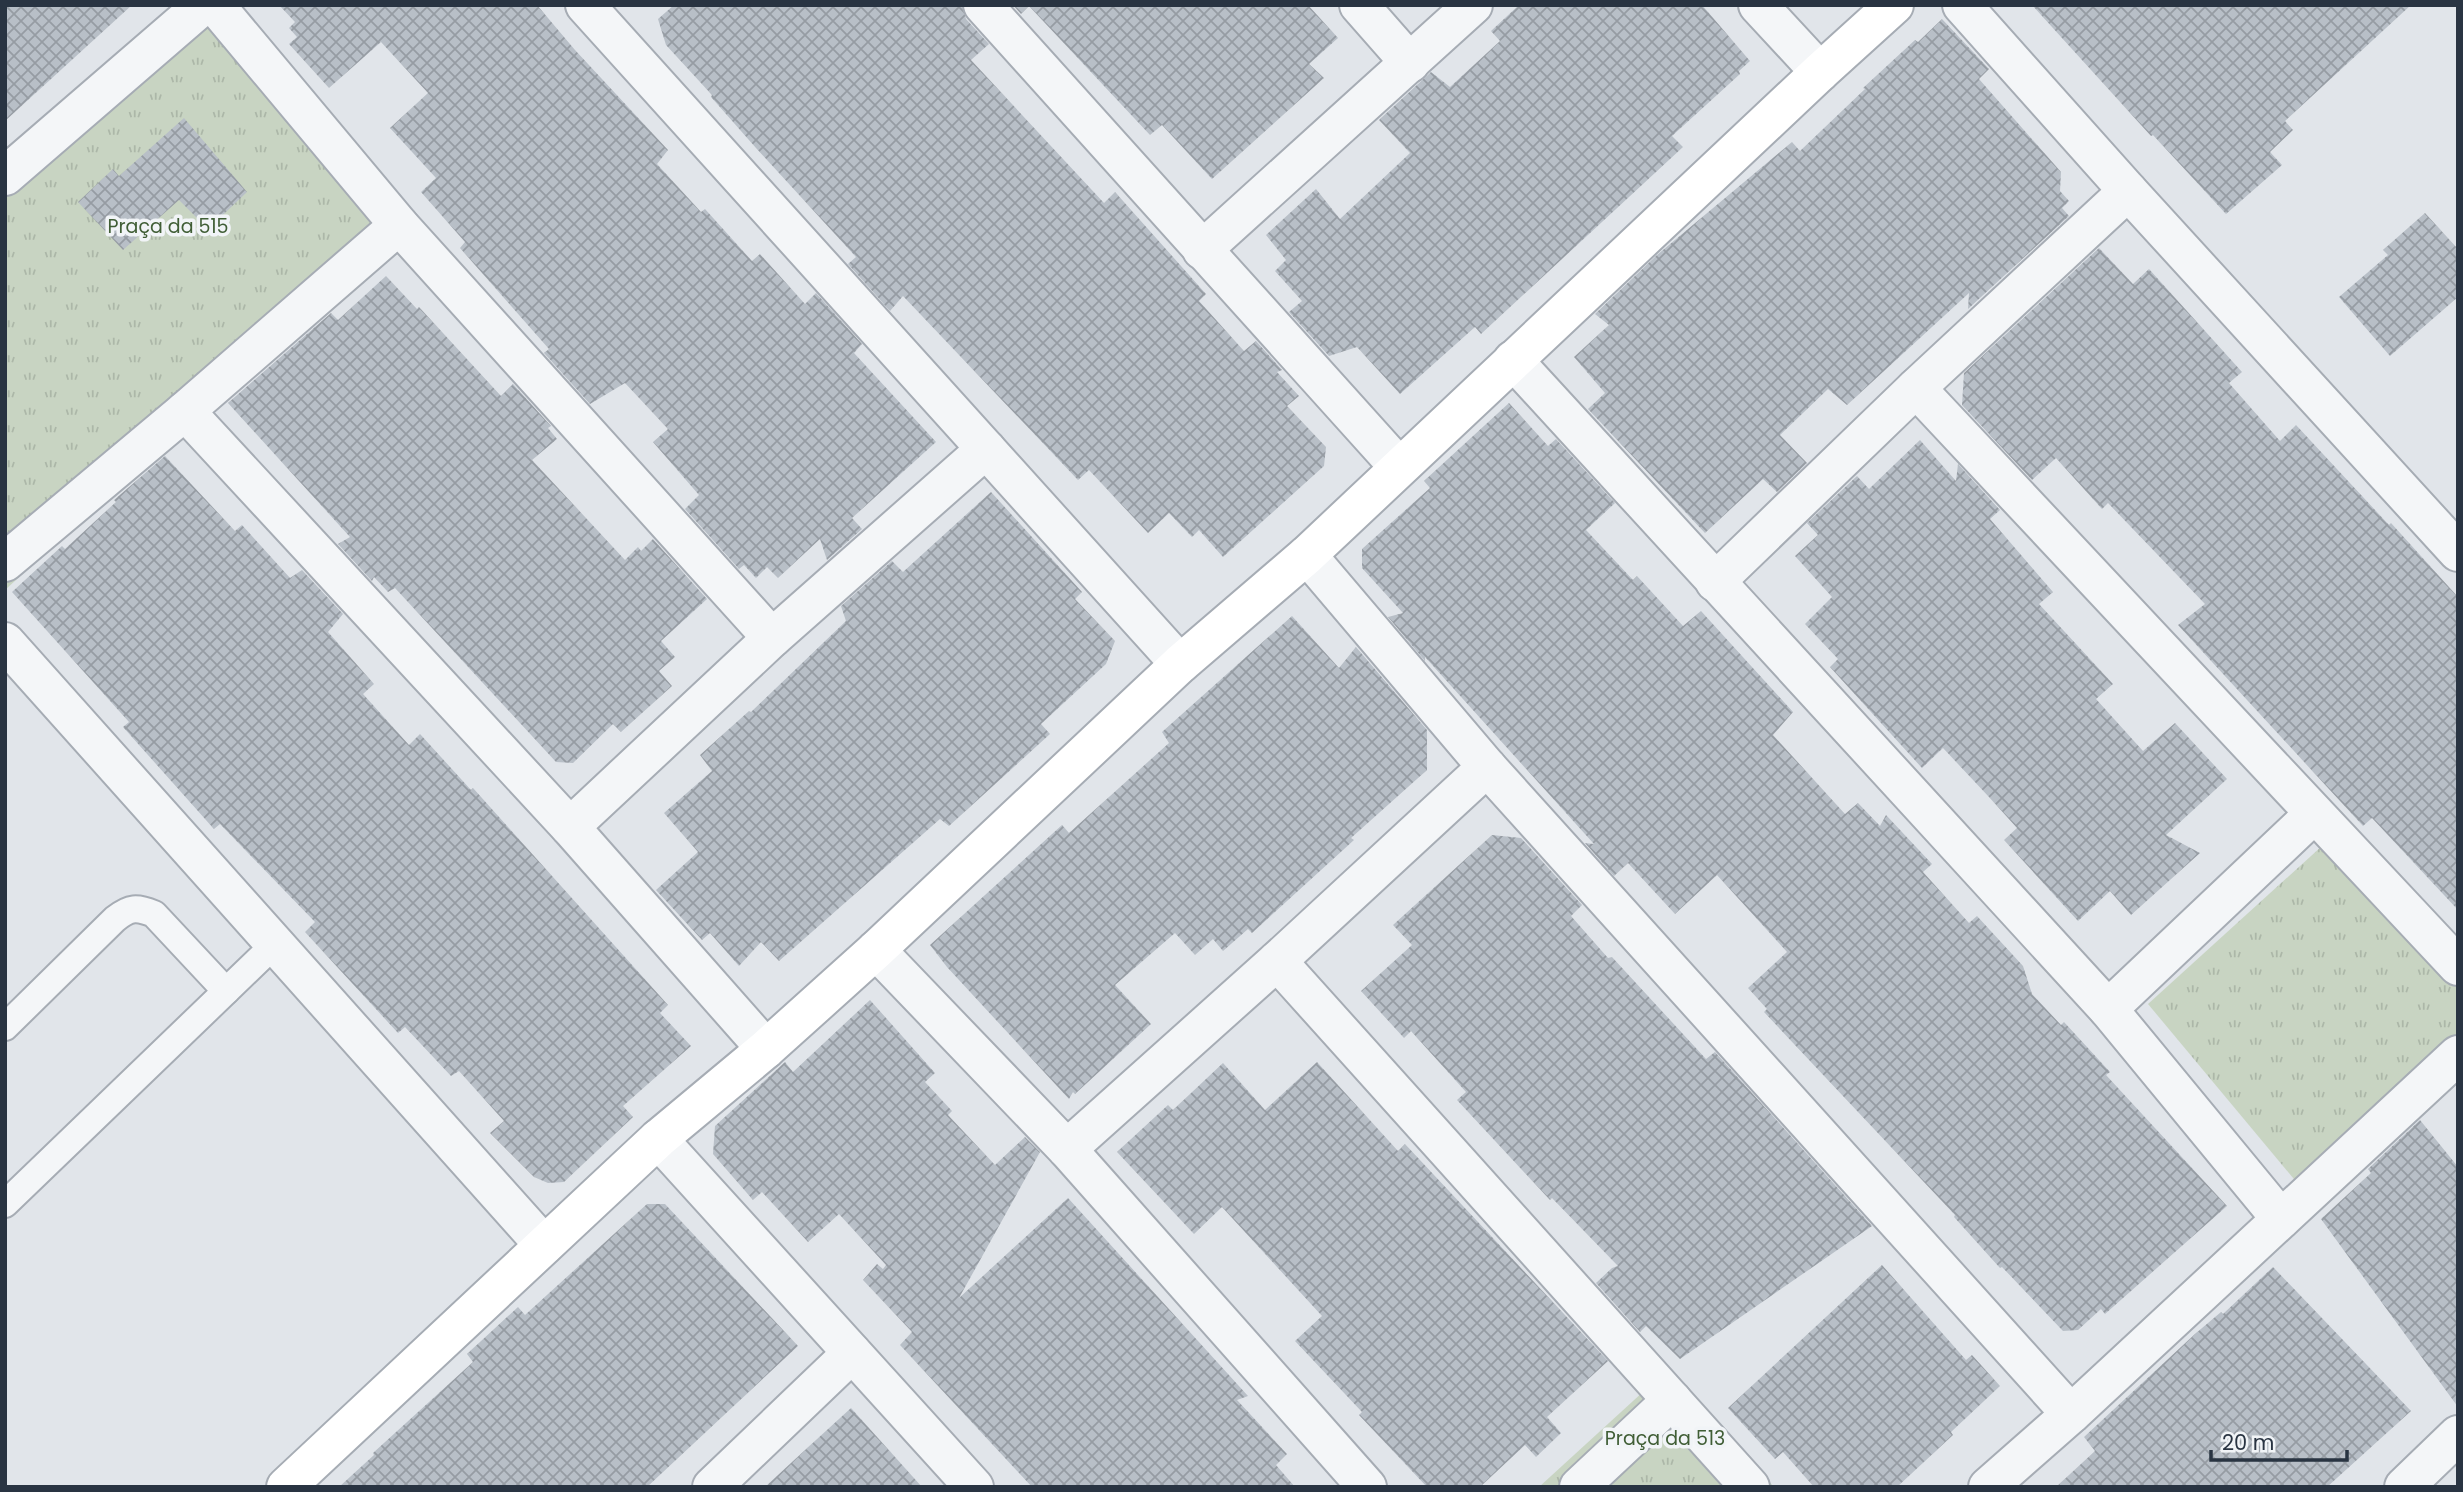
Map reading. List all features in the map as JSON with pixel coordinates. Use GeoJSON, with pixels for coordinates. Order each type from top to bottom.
{"type":"FeatureCollection","features":[{"type":"Feature","properties":{"kind":"street"},"geometry":{"type":"LineString","coordinates":[[5,176],[203,5]]}},
{"type":"Feature","properties":{"kind":"street"},"geometry":{"type":"LineString","coordinates":[[215,5],[399,225],[772,638]]}},
{"type":"Feature","properties":{"kind":"street"},"geometry":{"type":"LineString","coordinates":[[584,5],[1180,664]]}},
{"type":"Feature","properties":{"kind":"street"},"geometry":{"type":"LineString","coordinates":[[983,5],[1399,467]]}},
{"type":"Feature","properties":{"kind":"street"},"geometry":{"type":"LineString","coordinates":[[1359,5],[1410,63]]}},
{"type":"Feature","properties":{"kind":"street"},"geometry":{"type":"LineString","coordinates":[[1202,250],[1473,5]]}},
{"type":"Feature","properties":{"kind":"street"},"geometry":{"type":"LineString","coordinates":[[1758,5],[1820,72]]}},
{"type":"Feature","properties":{"kind":"street"},"geometry":{"type":"LineString","coordinates":[[286,1487],[658,1139],[766,1049],[876,950],[1180,664],[1307,555],[1894,5]]}},
{"type":"Feature","properties":{"kind":"street"},"geometry":{"type":"LineString","coordinates":[[1962,5],[2458,552]]}},
{"type":"Feature","properties":{"kind":"street"},"geometry":{"type":"LineString","coordinates":[[1715,582],[1916,388],[2128,191]]}},
{"type":"Feature","properties":{"kind":"street"},"geometry":{"type":"LineString","coordinates":[[5,562],[185,411],[399,225]]}},
{"type":"Feature","properties":{"kind":"street"},"geometry":{"type":"LineString","coordinates":[[1513,360],[2108,1009],[2281,1220]]}},
{"type":"Feature","properties":{"kind":"street"},"geometry":{"type":"LineString","coordinates":[[1916,388],[2458,966]]}},
{"type":"Feature","properties":{"kind":"street"},"geometry":{"type":"LineString","coordinates":[[185,411],[570,827],[766,1049]]}},
{"type":"Feature","properties":{"kind":"street"},"geometry":{"type":"LineString","coordinates":[[570,827],[772,638],[986,449]]}},
{"type":"Feature","properties":{"kind":"street"},"geometry":{"type":"LineString","coordinates":[[1307,555],[1487,767],[2071,1414]]}},
{"type":"Feature","properties":{"kind":"street"},"geometry":{"type":"LineString","coordinates":[[5,642],[544,1245]]}},
{"type":"Feature","properties":{"kind":"street"},"geometry":{"type":"LineString","coordinates":[[1067,1149],[1277,961],[1487,767]]}},
{"type":"Feature","properties":{"kind":"street"},"geometry":{"type":"LineString","coordinates":[[2108,1009],[2314,814]]}},
{"type":"Feature","properties":{"kind":"street"},"geometry":{"type":"LineString","coordinates":[[876,950],[1067,1149],[1367,1487]]}},
{"type":"Feature","properties":{"kind":"street"},"geometry":{"type":"LineString","coordinates":[[1277,961],[1750,1487]]}},
{"type":"Feature","properties":{"kind":"street"},"geometry":{"type":"LineString","coordinates":[[1988,1487],[2071,1414],[2458,1055]]}},
{"type":"Feature","properties":{"kind":"street"},"geometry":{"type":"LineString","coordinates":[[658,1139],[974,1487]]}},
{"type":"Feature","properties":{"kind":"street"},"geometry":{"type":"LineString","coordinates":[[712,1487],[852,1353]]}},
{"type":"Feature","properties":{"kind":"street"},"geometry":{"type":"LineString","coordinates":[[1579,1487],[1672,1400]]}},
{"type":"Feature","properties":{"kind":"street"},"geometry":{"type":"LineString","coordinates":[[2404,1487],[2458,1435]]}},
{"type":"Feature","properties":{"kind":"lane"},"geometry":{"type":"LineString","coordinates":[[5,1027],[115,919],[127,909],[138,907],[154,914],[226,991]]}},
{"type":"Feature","properties":{"kind":"lane"},"geometry":{"type":"LineString","coordinates":[[5,1204],[275,944]]}},
{"type":"Feature","properties":{"kind":"green space","name":"Praça da 515"},"geometry":{"type":"Polygon","coordinates":[[[221,5],[410,222],[5,590],[5,155],[221,5]]]}},
{"type":"Feature","properties":{"kind":"green space"},"geometry":{"type":"Polygon","coordinates":[[[2333,836],[2458,969],[2458,1054],[2308,1196],[2148,1004],[2333,836]]]}},
{"type":"Feature","properties":{"kind":"green space","name":"Praça da 513"},"geometry":{"type":"Polygon","coordinates":[[[1668,1369],[1774,1487],[1539,1487],[1668,1369]]]}},
{"type":"Feature","properties":{"kind":"building"},"geometry":{"type":"Polygon","coordinates":[[[5,5],[132,5],[5,121],[5,5]]]}},
{"type":"Feature","properties":{"kind":"building"},"geometry":{"type":"Polygon","coordinates":[[[279,5],[537,5],[668,150],[657,164],[701,212],[705,209],[752,261],[760,254],[805,304],[816,293],[862,344],[854,353],[936,442],[852,518],[862,529],[827,560],[820,539],[778,578],[767,567],[756,578],[744,565],[739,569],[685,509],[699,495],[653,442],[668,429],[625,383],[590,404],[544,353],[549,349],[460,248],[465,242],[421,192],[436,178],[390,128],[428,93],[381,42],[329,88],[289,44],[297,37],[289,28],[295,22],[279,5]]]}},
{"type":"Feature","properties":{"kind":"building"},"geometry":{"type":"Polygon","coordinates":[[[674,5],[962,5],[966,19],[989,44],[971,60],[1104,203],[1115,192],[1206,294],[1199,301],[1244,351],[1256,341],[1282,370],[1277,372],[1299,396],[1287,406],[1326,447],[1324,466],[1223,557],[1199,530],[1192,537],[1169,513],[1148,533],[1089,470],[1078,480],[903,296],[890,311],[848,264],[856,257],[666,45],[658,19],[674,5]]]}},
{"type":"Feature","properties":{"kind":"building"},"geometry":{"type":"Polygon","coordinates":[[[1013,5],[1308,5],[1338,38],[1309,64],[1324,78],[1212,179],[1162,125],[1150,135],[1029,6],[1021,14],[1013,5]]]}},
{"type":"Feature","properties":{"kind":"building"},"geometry":{"type":"Polygon","coordinates":[[[1519,5],[1702,5],[1750,61],[1739,71],[1740,74],[1672,136],[1683,147],[1481,334],[1475,327],[1400,394],[1357,347],[1329,356],[1289,312],[1302,301],[1275,271],[1286,260],[1266,235],[1316,189],[1340,219],[1410,153],[1379,120],[1431,72],[1450,87],[1500,41],[1491,31],[1519,5]]]}},
{"type":"Feature","properties":{"kind":"building"},"geometry":{"type":"Polygon","coordinates":[[[2032,5],[2411,5],[2285,121],[2293,130],[2270,152],[2282,165],[2226,214],[2032,5]]]}},
{"type":"Feature","properties":{"kind":"building"},"geometry":{"type":"Polygon","coordinates":[[[1942,19],[1989,69],[1979,79],[2061,172],[2060,191],[2069,201],[2062,208],[2069,216],[1968,309],[1969,293],[1847,405],[1828,389],[1780,435],[1807,463],[1777,492],[1763,479],[1705,533],[1588,409],[1605,393],[1574,357],[1609,325],[1595,314],[1657,255],[1792,142],[1800,151],[1865,89],[1863,88],[1942,19]]]}},
{"type":"Feature","properties":{"kind":"building"},"geometry":{"type":"Polygon","coordinates":[[[184,118],[247,192],[208,229],[179,200],[123,250],[78,202],[113,169],[119,176],[184,118]]]}},
{"type":"Feature","properties":{"kind":"building"},"geometry":{"type":"Polygon","coordinates":[[[2425,213],[2458,249],[2458,297],[2390,356],[2339,297],[2388,255],[2383,250],[2425,213]]]}},
{"type":"Feature","properties":{"kind":"building"},"geometry":{"type":"Polygon","coordinates":[[[2099,248],[2133,284],[2149,269],[2242,372],[2229,383],[2280,441],[2296,425],[2458,597],[2458,910],[2372,818],[2363,826],[2178,625],[2205,604],[2108,503],[2102,509],[2056,458],[2032,480],[1962,405],[1964,373],[2099,248]]]}},
{"type":"Feature","properties":{"kind":"building"},"geometry":{"type":"Polygon","coordinates":[[[386,276],[417,309],[419,307],[501,396],[513,384],[551,426],[548,428],[557,439],[532,460],[625,560],[638,547],[641,551],[653,539],[707,599],[661,641],[675,657],[659,671],[672,686],[621,732],[613,724],[573,763],[556,762],[395,588],[388,592],[374,577],[372,581],[338,544],[350,537],[228,403],[331,313],[338,320],[386,276]]]}},
{"type":"Feature","properties":{"kind":"building"},"geometry":{"type":"Polygon","coordinates":[[[1509,403],[1548,446],[1556,439],[1615,503],[1586,530],[1633,580],[1637,576],[1683,626],[1701,611],[1793,712],[1773,735],[1845,814],[1858,803],[1880,826],[1886,815],[1932,864],[1923,872],[1969,923],[1977,916],[2023,966],[2032,994],[2061,1025],[2064,1022],[2110,1072],[2106,1075],[2227,1206],[2105,1314],[2101,1309],[2078,1330],[2063,1331],[2002,1267],[2000,1268],[1955,1215],[1764,1012],[1767,1009],[1748,988],[1787,952],[1717,875],[1675,914],[1628,863],[1614,876],[1585,843],[1594,844],[1425,657],[1425,661],[1388,617],[1403,613],[1362,568],[1362,549],[1430,488],[1424,481],[1509,403]]]}},
{"type":"Feature","properties":{"kind":"building"},"geometry":{"type":"Polygon","coordinates":[[[1920,440],[1956,481],[1958,464],[2000,510],[1990,519],[2053,592],[2039,604],[2113,684],[2096,699],[2143,751],[2175,723],[2227,779],[2166,835],[2200,853],[2131,915],[2110,891],[2078,921],[2004,840],[2017,828],[1989,797],[1943,748],[1922,768],[1830,667],[1838,659],[1805,624],[1832,597],[1795,556],[1818,535],[1807,523],[1857,476],[1869,489],[1920,440]]]}},
{"type":"Feature","properties":{"kind":"building"},"geometry":{"type":"Polygon","coordinates":[[[165,456],[235,531],[242,525],[290,578],[302,570],[343,614],[328,632],[374,684],[363,694],[409,745],[420,734],[471,790],[473,788],[668,1005],[660,1013],[691,1046],[623,1106],[633,1117],[564,1182],[548,1183],[534,1177],[490,1133],[504,1121],[459,1071],[451,1076],[405,1027],[398,1033],[305,932],[315,922],[220,824],[214,829],[123,727],[129,722],[12,592],[62,546],[65,549],[116,502],[114,500],[165,456]]]}},
{"type":"Feature","properties":{"kind":"building"},"geometry":{"type":"Polygon","coordinates":[[[991,492],[1082,592],[1075,599],[1115,641],[1106,664],[1041,724],[1050,734],[949,826],[940,819],[779,961],[761,942],[739,966],[710,933],[702,940],[656,890],[698,852],[664,813],[712,771],[700,755],[751,712],[846,621],[841,606],[892,561],[903,572],[991,492]]]}},
{"type":"Feature","properties":{"kind":"building"},"geometry":{"type":"Polygon","coordinates":[[[1292,616],[1339,668],[1356,647],[1427,730],[1427,770],[1252,933],[1248,929],[1223,951],[1213,939],[1195,955],[1175,933],[1115,985],[1151,1024],[1075,1094],[1073,1092],[1069,1099],[947,967],[930,945],[1062,825],[1069,833],[1169,743],[1162,732],[1292,616]]]}},
{"type":"Feature","properties":{"kind":"building"},"geometry":{"type":"Polygon","coordinates":[[[1492,835],[1521,838],[1582,905],[1571,916],[1608,958],[1612,957],[1706,1059],[1715,1052],[1872,1226],[1680,1359],[1646,1326],[1640,1332],[1596,1283],[1618,1266],[1552,1198],[1550,1200],[1457,1100],[1466,1092],[1411,1031],[1404,1038],[1361,991],[1412,945],[1393,925],[1492,835]]]}},
{"type":"Feature","properties":{"kind":"building"},"geometry":{"type":"Polygon","coordinates":[[[870,1000],[935,1073],[925,1082],[952,1111],[948,1115],[995,1165],[1025,1137],[1040,1152],[959,1298],[1068,1198],[1248,1396],[1237,1400],[1287,1454],[1276,1465],[1295,1487],[1032,1487],[900,1345],[912,1332],[863,1280],[877,1264],[883,1269],[886,1265],[839,1214],[808,1242],[762,1192],[753,1200],[713,1154],[715,1126],[785,1062],[793,1072],[870,1000]]]}},
{"type":"Feature","properties":{"kind":"building"},"geometry":{"type":"Polygon","coordinates":[[[1317,1062],[1398,1151],[1405,1144],[1608,1361],[1547,1417],[1561,1433],[1536,1457],[1525,1445],[1480,1487],[1427,1487],[1359,1415],[1362,1412],[1295,1341],[1322,1316],[1222,1207],[1194,1234],[1117,1152],[1168,1105],[1173,1110],[1223,1063],[1265,1110],[1317,1062]]]}},
{"type":"Feature","properties":{"kind":"building"},"geometry":{"type":"Polygon","coordinates":[[[2420,1120],[2458,1167],[2458,1407],[2321,1219],[2371,1173],[2368,1169],[2420,1120]]]}},
{"type":"Feature","properties":{"kind":"building"},"geometry":{"type":"Polygon","coordinates":[[[647,1204],[665,1204],[798,1346],[647,1487],[339,1487],[473,1362],[467,1354],[518,1307],[525,1315],[647,1204]]]}},
{"type":"Feature","properties":{"kind":"building"},"geometry":{"type":"Polygon","coordinates":[[[1882,1265],[1966,1360],[1972,1355],[2000,1386],[1897,1487],[1814,1487],[1783,1452],[1775,1459],[1728,1408],[1882,1265]]]}},
{"type":"Feature","properties":{"kind":"building"},"geometry":{"type":"Polygon","coordinates":[[[2273,1267],[2411,1411],[2327,1487],[2056,1487],[2095,1451],[2084,1437],[2195,1334],[2221,1312],[2223,1314],[2273,1267]]]}},
{"type":"Feature","properties":{"kind":"building"},"geometry":{"type":"Polygon","coordinates":[[[851,1408],[922,1487],[765,1487],[804,1451],[851,1408]]]}}]}
